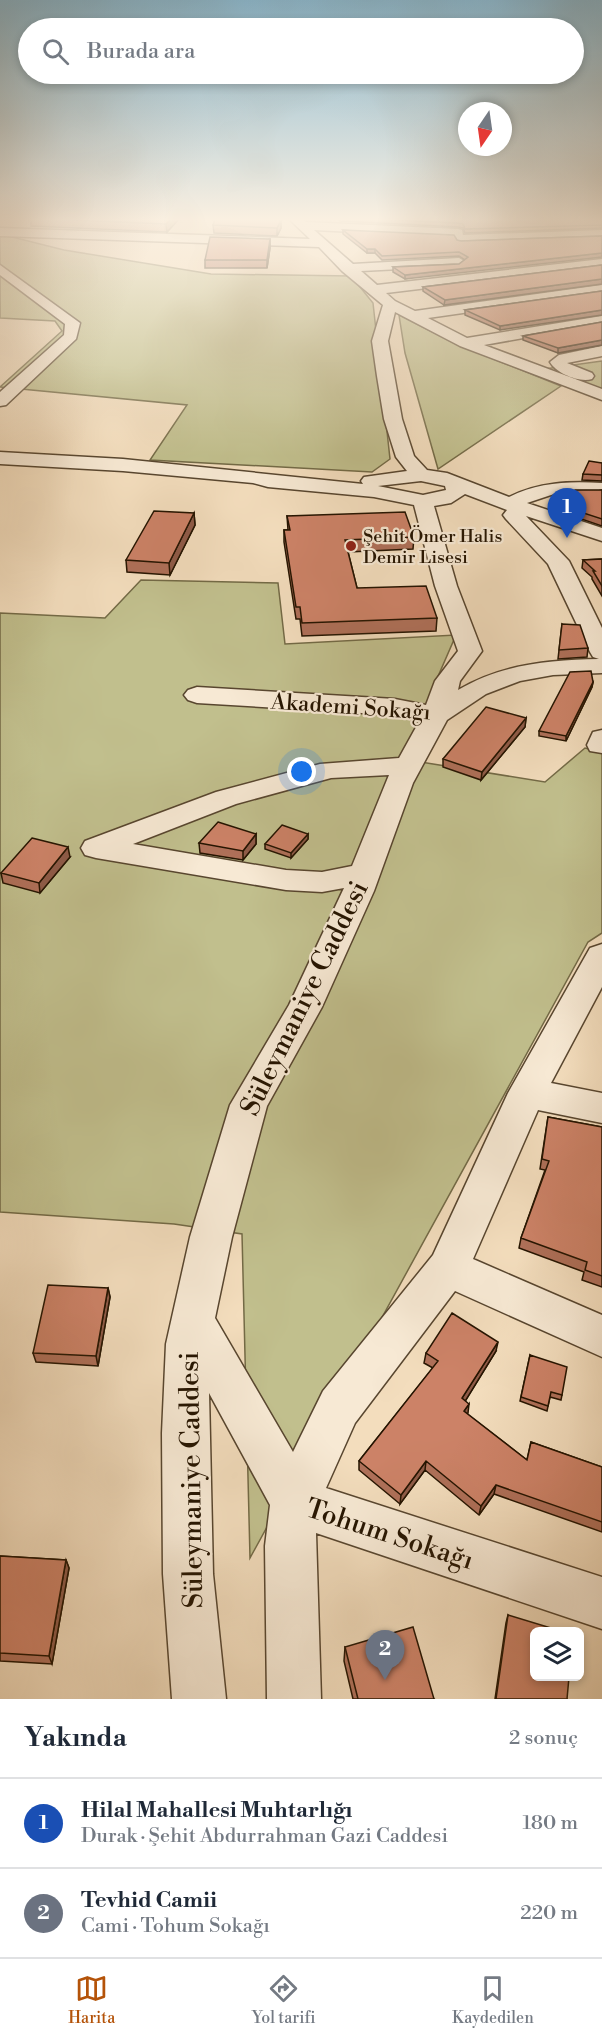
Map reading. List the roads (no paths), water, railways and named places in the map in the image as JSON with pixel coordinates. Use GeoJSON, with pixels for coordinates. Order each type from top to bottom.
{"type":"FeatureCollection","features":[{"type":"Feature","properties":{"kind":"street"},"geometry":{"type":"LineString","coordinates":[[0,401],[71,336],[73,323],[40,298]]}},
{"type":"Feature","properties":{"kind":"street"},"geometry":{"type":"LineString","coordinates":[[383,298],[465,343],[601,391]]}},
{"type":"Feature","properties":{"kind":"street"},"geometry":{"type":"LineString","coordinates":[[413,316],[537,298]]}},
{"type":"Feature","properties":{"kind":"street","name":"Süleymaniye Caddesi"},"geometry":{"type":"LineString","coordinates":[[199,1699],[188,1574],[185,1433],[188,1344],[211,1237],[249,1105],[305,1008],[365,874],[399,783],[436,716],[448,681],[470,651],[446,586],[393,419],[380,341],[390,304]]}},
{"type":"Feature","properties":{"kind":"street"},"geometry":{"type":"LineString","coordinates":[[465,343],[602,320]]}},
{"type":"Feature","properties":{"kind":"street"},"geometry":{"type":"LineString","coordinates":[[601,391],[560,366],[558,362],[565,358],[602,351]]}},
{"type":"Feature","properties":{"kind":"street"},"geometry":{"type":"LineString","coordinates":[[0,458],[123,465],[374,491],[417,490],[511,510],[602,535]]}},
{"type":"Feature","properties":{"kind":"street"},"geometry":{"type":"LineString","coordinates":[[417,490],[440,477],[511,510],[602,545]]}},
{"type":"Feature","properties":{"kind":"street"},"geometry":{"type":"LineString","coordinates":[[417,490],[444,499],[456,493],[458,488],[455,484]]}},
{"type":"Feature","properties":{"kind":"street"},"geometry":{"type":"LineString","coordinates":[[511,510],[532,492],[546,488],[602,489]]}},
{"type":"Feature","properties":{"kind":"street"},"geometry":{"type":"LineString","coordinates":[[511,510],[558,561],[602,652]]}},
{"type":"Feature","properties":{"kind":"street","name":"Akademi Sokağı"},"geometry":{"type":"LineString","coordinates":[[197,695],[395,707],[436,716],[463,696],[492,680],[522,671],[556,667],[602,666]]}},
{"type":"Feature","properties":{"kind":"street"},"geometry":{"type":"LineString","coordinates":[[602,738],[600,745],[602,745]]}},
{"type":"Feature","properties":{"kind":"street"},"geometry":{"type":"LineString","coordinates":[[365,874],[322,882],[286,880],[96,848],[226,798],[330,770],[408,766]]}},
{"type":"Feature","properties":{"kind":"street"},"geometry":{"type":"LineString","coordinates":[[295,1502],[339,1407],[448,1268],[527,1093],[602,956]]}},
{"type":"Feature","properties":{"kind":"street"},"geometry":{"type":"LineString","coordinates":[[527,1093],[602,1108]]}},
{"type":"Feature","properties":{"kind":"street"},"geometry":{"type":"LineString","coordinates":[[448,1268],[602,1336]]}},
{"type":"Feature","properties":{"kind":"street"},"geometry":{"type":"LineString","coordinates":[[193,1320],[295,1502]]}},
{"type":"Feature","properties":{"kind":"street","name":"Tohum Sokağı"},"geometry":{"type":"LineString","coordinates":[[294,1699],[290,1546],[295,1502],[602,1603]]}},
{"type":"Feature","properties":{"kind":"place","name":"Hilal Mahallesi Muhtarlığı"},"geometry":{"type":"Point","coordinates":[567,538]}},
{"type":"Feature","properties":{"kind":"place","name":"Şehit Ömer Halis Demir Lisesi"},"geometry":{"type":"Point","coordinates":[351,546]}},
{"type":"Feature","properties":{"kind":"place","name":"Tevhid Camii"},"geometry":{"type":"Point","coordinates":[385,1680]}}]}
